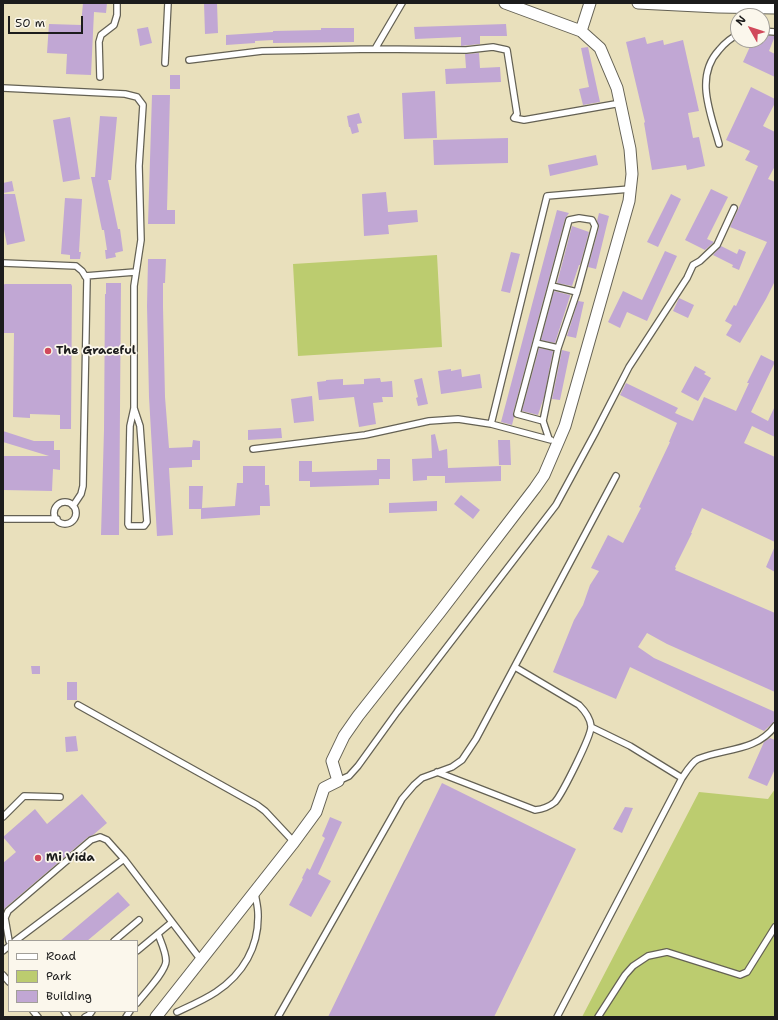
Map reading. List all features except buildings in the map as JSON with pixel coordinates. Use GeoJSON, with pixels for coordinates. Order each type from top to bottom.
{"type":"FeatureCollection","features":[{"type":"Feature","properties":{"kind":"street"},"geometry":{"type":"LineString","coordinates":[[156,1017],[202,961],[294,842],[316,812],[324,788],[338,781],[332,761],[344,736],[525,502],[544,475],[554,440],[565,426],[629,201],[632,174],[630,149],[617,88],[600,48],[582,31],[505,3]]}},
{"type":"Feature","properties":{"kind":"street"},"geometry":{"type":"LineString","coordinates":[[582,31],[590,3]]}},
{"type":"Feature","properties":{"kind":"street"},"geometry":{"type":"LineString","coordinates":[[638,3],[775,8]]}},
{"type":"Feature","properties":{"kind":"lane"},"geometry":{"type":"LineString","coordinates":[[100,77],[98,42],[101,35],[114,25],[117,15],[117,3]]}},
{"type":"Feature","properties":{"kind":"lane"},"geometry":{"type":"LineString","coordinates":[[165,63],[168,3]]}},
{"type":"Feature","properties":{"kind":"lane"},"geometry":{"type":"LineString","coordinates":[[375,49],[402,3]]}},
{"type":"Feature","properties":{"kind":"lane"},"geometry":{"type":"LineString","coordinates":[[719,144],[705,90],[706,73],[712,57],[725,43],[730,40]]}},
{"type":"Feature","properties":{"kind":"lane"},"geometry":{"type":"LineString","coordinates":[[189,60],[262,51],[375,49],[466,50],[493,47],[507,50],[517,114],[514,118],[524,120],[621,103]]}},
{"type":"Feature","properties":{"kind":"lane"},"geometry":{"type":"LineString","coordinates":[[3,88],[125,94],[137,97],[143,105],[140,166],[141,240],[135,272],[134,408],[130,426],[128,524],[129,526],[144,526],[147,522],[140,426],[134,408]]}},
{"type":"Feature","properties":{"kind":"lane"},"geometry":{"type":"LineString","coordinates":[[491,424],[547,196],[630,189]]}},
{"type":"Feature","properties":{"kind":"lane"},"geometry":{"type":"LineString","coordinates":[[338,781],[349,776],[358,766],[452,640],[556,505],[629,367],[687,278],[693,265],[700,261],[717,245],[734,208]]}},
{"type":"Feature","properties":{"kind":"lane"},"geometry":{"type":"LineString","coordinates":[[543,421],[517,414],[569,220],[578,218],[592,220],[595,226],[577,292],[558,348],[543,421],[554,440]]}},
{"type":"Feature","properties":{"kind":"lane"},"geometry":{"type":"LineString","coordinates":[[3,263],[76,266],[82,271],[87,279],[83,470],[81,494],[73,506]]}},
{"type":"Feature","properties":{"kind":"lane"},"geometry":{"type":"LineString","coordinates":[[85,276],[135,272]]}},
{"type":"Feature","properties":{"kind":"lane"},"geometry":{"type":"LineString","coordinates":[[552,286],[577,292]]}},
{"type":"Feature","properties":{"kind":"lane"},"geometry":{"type":"LineString","coordinates":[[536,343],[558,348]]}},
{"type":"Feature","properties":{"kind":"lane"},"geometry":{"type":"LineString","coordinates":[[253,449],[365,435],[429,420],[458,419],[491,424],[554,440]]}},
{"type":"Feature","properties":{"kind":"lane"},"geometry":{"type":"LineString","coordinates":[[278,1017],[396,807],[414,785],[422,778],[452,767],[462,760],[476,739],[616,476]]}},
{"type":"Feature","properties":{"kind":"lane"},"geometry":{"type":"LineString","coordinates":[[3,518],[56,519],[65,524],[72,522],[74,519],[76,513],[73,506],[68,503],[60,504],[56,509],[56,519]]}},
{"type":"Feature","properties":{"kind":"lane"},"geometry":{"type":"LineString","coordinates":[[437,772],[535,810],[547,808],[555,801],[585,746],[592,727],[587,712],[579,705],[515,667]]}},
{"type":"Feature","properties":{"kind":"lane"},"geometry":{"type":"LineString","coordinates":[[78,705],[257,805],[265,811],[294,842]]}},
{"type":"Feature","properties":{"kind":"lane"},"geometry":{"type":"LineString","coordinates":[[557,1017],[682,778],[697,760],[736,750],[760,740],[775,726]]}},
{"type":"Feature","properties":{"kind":"lane"},"geometry":{"type":"LineString","coordinates":[[592,727],[630,746],[682,778]]}},
{"type":"Feature","properties":{"kind":"lane"},"geometry":{"type":"LineString","coordinates":[[3,817],[24,796],[60,797]]}},
{"type":"Feature","properties":{"kind":"lane"},"geometry":{"type":"LineString","coordinates":[[9,940],[5,918],[8,911],[92,840],[100,837],[107,840],[124,859],[202,961]]}},
{"type":"Feature","properties":{"kind":"lane"},"geometry":{"type":"LineString","coordinates":[[16,940],[124,859]]}},
{"type":"Feature","properties":{"kind":"lane"},"geometry":{"type":"LineString","coordinates":[[177,1012],[216,992],[229,982],[246,962],[253,950],[257,925],[258,914],[255,892]]}},
{"type":"Feature","properties":{"kind":"lane"},"geometry":{"type":"LineString","coordinates":[[115,940],[139,920]]}},
{"type":"Feature","properties":{"kind":"lane"},"geometry":{"type":"LineString","coordinates":[[138,950],[172,922]]}},
{"type":"Feature","properties":{"kind":"lane"},"geometry":{"type":"LineString","coordinates":[[598,1017],[625,975],[633,966],[648,956],[667,952],[740,975],[747,972],[775,927]]}},
{"type":"Feature","properties":{"kind":"lane"},"geometry":{"type":"LineString","coordinates":[[138,1002],[163,971],[166,963],[165,954],[158,934]]}},
{"type":"Feature","properties":{"kind":"green space"},"geometry":{"type":"Polygon","coordinates":[[[437,255],[442,347],[298,356],[293,264],[437,255]]]}},
{"type":"Feature","properties":{"kind":"green space"},"geometry":{"type":"Polygon","coordinates":[[[775,789],[775,1017],[582,1017],[699,792],[768,799],[775,789]]]}},
{"type":"Feature","properties":{"kind":"place","name":"The Graceful"},"geometry":{"type":"Point","coordinates":[48,351]}},
{"type":"Feature","properties":{"kind":"place","name":"Mi Vida"},"geometry":{"type":"Point","coordinates":[38,858]}}]}
